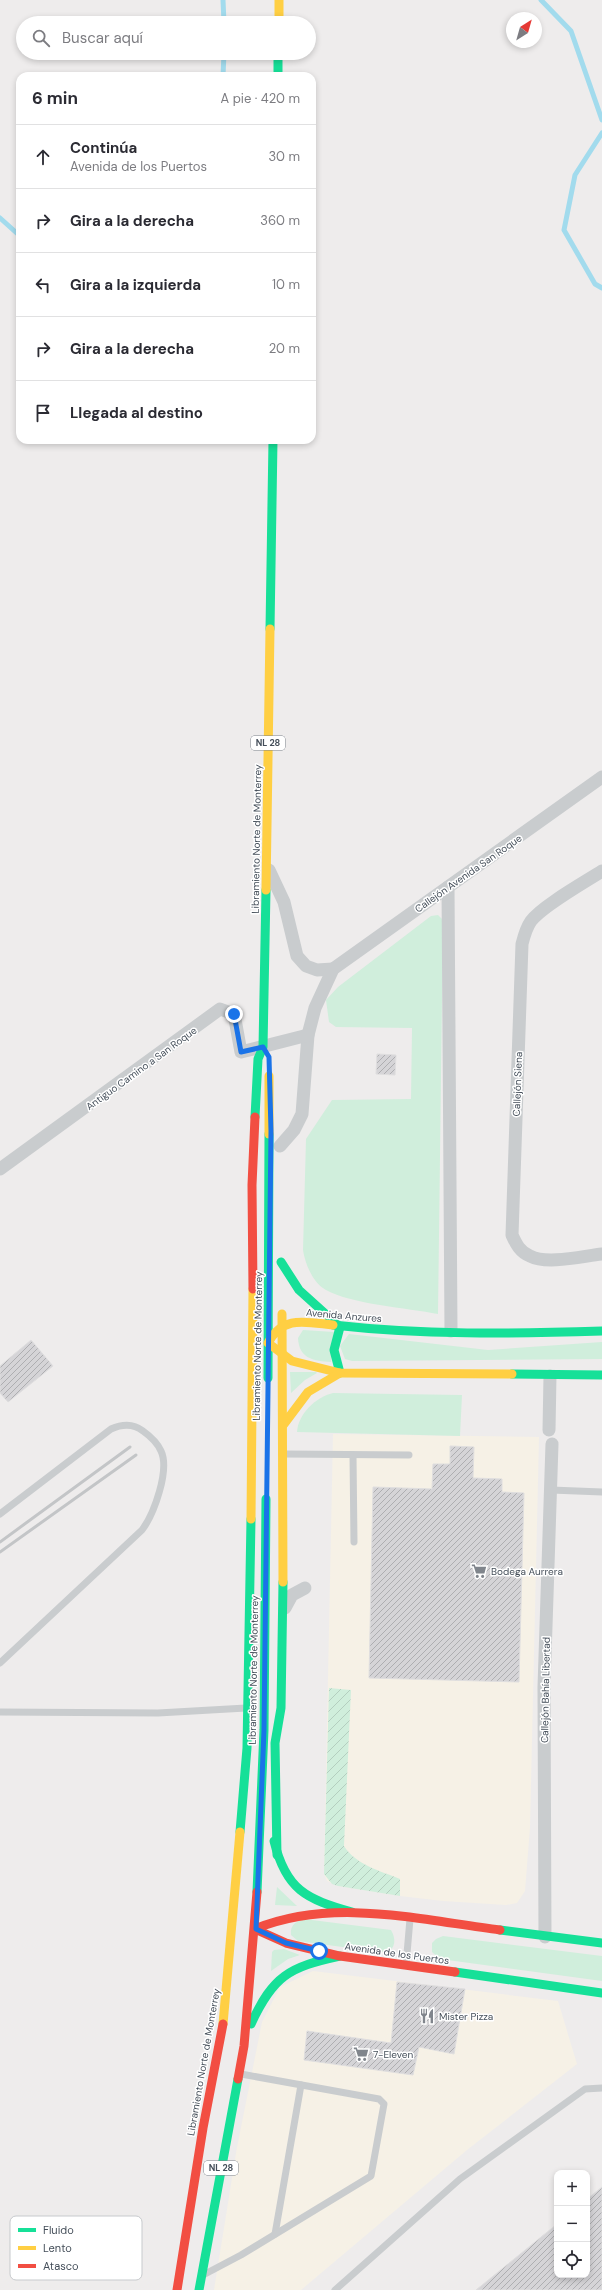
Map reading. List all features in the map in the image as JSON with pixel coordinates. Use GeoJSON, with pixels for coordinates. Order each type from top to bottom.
{"type":"FeatureCollection","features":[{"type":"Feature","properties":{"kind":"main road"},"geometry":{"type":"LineString","coordinates":[[279,0],[279,16]]}},
{"type":"Feature","properties":{"kind":"main road"},"geometry":{"type":"LineString","coordinates":[[278,60],[278,72]]}},
{"type":"Feature","properties":{"kind":"main road","name":"Libramiento Norte de Monterrey"},"geometry":{"type":"LineString","coordinates":[[267,1387],[271,1131],[268,1058],[267,865],[273,444]]}},
{"type":"Feature","properties":{"kind":"main road","name":"Libramiento Norte de Monterrey"},"geometry":{"type":"LineString","coordinates":[[177,2290],[203,2128],[224,2016],[247,1748],[246,1708],[251,1492],[252,1185],[258,1058],[268,1058]]}},
{"type":"Feature","properties":{"kind":"main road"},"geometry":{"type":"LineString","coordinates":[[268,1058],[276,1079],[281,1150]]}},
{"type":"Feature","properties":{"kind":"main road"},"geometry":{"type":"LineString","coordinates":[[252,1185],[260,1201],[259,1298],[261,1334],[274,1350],[283,1356],[305,1366],[340,1373],[550,1376],[602,1375]]}},
{"type":"Feature","properties":{"kind":"main road"},"geometry":{"type":"LineString","coordinates":[[281,1278],[281,1259],[290,1280],[297,1290],[340,1327],[334,1350],[340,1373]]}},
{"type":"Feature","properties":{"kind":"main road"},"geometry":{"type":"LineString","coordinates":[[277,1855],[276,1743],[281,1708],[283,1621],[284,1424],[282,1302]]}},
{"type":"Feature","properties":{"kind":"main road","name":"Avenida Anzures"},"geometry":{"type":"LineString","coordinates":[[282,1326],[290,1323],[305,1322],[340,1327],[451,1332],[531,1334],[602,1331]]}},
{"type":"Feature","properties":{"kind":"main road"},"geometry":{"type":"LineString","coordinates":[[251,1492],[256,1454],[259,1371],[262,1355],[268,1343],[275,1330],[282,1326]]}},
{"type":"Feature","properties":{"kind":"main road"},"geometry":{"type":"LineString","coordinates":[[284,1424],[308,1392],[340,1373]]}},
{"type":"Feature","properties":{"kind":"main road","name":"Libramiento Norte de Monterrey"},"geometry":{"type":"LineString","coordinates":[[199,2290],[244,2046],[256,1929],[264,1730],[266,1492]]}},
{"type":"Feature","properties":{"kind":"main road"},"geometry":{"type":"LineString","coordinates":[[264,1730],[282,1666]]}},
{"type":"Feature","properties":{"kind":"main road"},"geometry":{"type":"LineString","coordinates":[[247,1748],[247,1866]]}},
{"type":"Feature","properties":{"kind":"main road"},"geometry":{"type":"LineString","coordinates":[[263,1751],[272,1828],[277,1855],[288,1879],[296,1890],[321,1904],[352,1912],[602,1943]]}},
{"type":"Feature","properties":{"kind":"main road"},"geometry":{"type":"LineString","coordinates":[[247,1894],[248,1915],[256,1929]]}},
{"type":"Feature","properties":{"kind":"main road"},"geometry":{"type":"LineString","coordinates":[[241,1965],[247,1944],[256,1929],[273,1921],[296,1916],[352,1912]]}},
{"type":"Feature","properties":{"kind":"main road","name":"Avenida de los Puertos"},"geometry":{"type":"LineString","coordinates":[[256,1929],[286,1943],[340,1956],[602,1993]]}},
{"type":"Feature","properties":{"kind":"main road"},"geometry":{"type":"LineString","coordinates":[[244,2046],[257,2010],[272,1986],[281,1977],[305,1963],[340,1956]]}},
{"type":"Feature","properties":{"kind":"main road"},"geometry":{"type":"LineString","coordinates":[[203,2128],[222,2083]]}},
{"type":"Feature","properties":{"kind":"street","name":"Callejón Avenida San Roque"},"geometry":{"type":"LineString","coordinates":[[333,969],[602,777]]}},
{"type":"Feature","properties":{"kind":"street"},"geometry":{"type":"LineString","coordinates":[[267,865],[284,902],[297,956],[306,966],[316,970],[333,969],[315,1008],[308,1035],[302,1114],[281,1150]]}},
{"type":"Feature","properties":{"kind":"street","name":"Callejón Siena"},"geometry":{"type":"LineString","coordinates":[[602,870],[542,912],[531,921],[525,931],[522,944],[512,1235],[518,1248],[530,1256],[544,1260],[602,1254]]}},
{"type":"Feature","properties":{"kind":"street"},"geometry":{"type":"LineString","coordinates":[[448,887],[451,1332]]}},
{"type":"Feature","properties":{"kind":"street","name":"Antiguo Camino a San Roque"},"geometry":{"type":"LineString","coordinates":[[0,1169],[220,1009],[234,1014],[241,1052],[268,1058]]}},
{"type":"Feature","properties":{"kind":"street"},"geometry":{"type":"LineString","coordinates":[[268,1058],[308,1035]]}},
{"type":"Feature","properties":{"kind":"street"},"geometry":{"type":"LineString","coordinates":[[549,1430],[550,1376]]}},
{"type":"Feature","properties":{"kind":"street","name":"Callejón Bahía Libertad"},"geometry":{"type":"LineString","coordinates":[[546,1937],[544,1687],[552,1444]]}},
{"type":"Feature","properties":{"kind":"street"},"geometry":{"type":"LineString","coordinates":[[283,1562],[296,1581],[305,1588],[292,1595],[286,1607],[283,1621]]}},
{"type":"Feature","properties":{"kind":"lane"},"geometry":{"type":"LineString","coordinates":[[0,1514],[111,1429],[119,1425],[139,1428],[156,1442],[162,1452],[164,1461],[157,1505],[142,1530],[0,1663]]}},
{"type":"Feature","properties":{"kind":"lane"},"geometry":{"type":"LineString","coordinates":[[284,1454],[409,1455]]}},
{"type":"Feature","properties":{"kind":"lane"},"geometry":{"type":"LineString","coordinates":[[353,1455],[354,1542]]}},
{"type":"Feature","properties":{"kind":"lane"},"geometry":{"type":"LineString","coordinates":[[551,1490],[602,1492]]}},
{"type":"Feature","properties":{"kind":"lane"},"geometry":{"type":"LineString","coordinates":[[0,1712],[158,1713],[264,1707]]}},
{"type":"Feature","properties":{"kind":"lane"},"geometry":{"type":"LineString","coordinates":[[406,1966],[410,1919]]}},
{"type":"Feature","properties":{"kind":"lane"},"geometry":{"type":"LineString","coordinates":[[201,2276],[275,2234],[371,2176],[384,2104],[379,2099],[239,2074]]}},
{"type":"Feature","properties":{"kind":"lane"},"geometry":{"type":"LineString","coordinates":[[275,2234],[301,2085]]}},
{"type":"Feature","properties":{"kind":"lane"},"geometry":{"type":"LineString","coordinates":[[335,2290],[460,2179],[585,2089],[602,2088]]}},
{"type":"Feature","properties":{"kind":"shaded area"},"geometry":{"type":"Polygon","coordinates":[[[333,1434],[539,1437],[530,1827],[525,1891],[517,1903],[506,1905],[443,1901],[400,1896],[338,1886],[327,1881],[324,1874],[333,1434]]]}},
{"type":"Feature","properties":{"kind":"shaded area"},"geometry":{"type":"Polygon","coordinates":[[[313,1971],[558,2001],[577,2064],[467,2150],[301,2290],[214,2290],[237,2147],[262,2022],[280,1987],[313,1971]]]}},
{"type":"Feature","properties":{"kind":"green space"},"geometry":{"type":"Polygon","coordinates":[[[438,915],[443,920],[438,1314],[350,1299],[326,1290],[317,1283],[310,1273],[303,1250],[306,1139],[332,1100],[411,1099],[412,1028],[336,1027],[329,1022],[326,1000],[338,987],[431,916],[438,915]]]}},
{"type":"Feature","properties":{"kind":"green space"},"geometry":{"type":"Polygon","coordinates":[[[303,1330],[334,1332],[331,1362],[313,1360],[304,1355],[299,1345],[298,1338],[303,1330]]]}},
{"type":"Feature","properties":{"kind":"green space"},"geometry":{"type":"Polygon","coordinates":[[[349,1334],[488,1350],[602,1342],[602,1359],[352,1361],[345,1359],[340,1346],[349,1334]]]}},
{"type":"Feature","properties":{"kind":"green space"},"geometry":{"type":"Polygon","coordinates":[[[290,1372],[317,1373],[305,1380],[291,1393],[290,1372]]]}},
{"type":"Feature","properties":{"kind":"green space"},"geometry":{"type":"Polygon","coordinates":[[[333,1393],[462,1395],[460,1436],[297,1432],[298,1425],[309,1407],[320,1398],[333,1393]]]}},
{"type":"Feature","properties":{"kind":"green space"},"geometry":{"type":"Polygon","coordinates":[[[329,1688],[351,1690],[344,1846],[349,1853],[362,1863],[400,1879],[400,1896],[338,1886],[332,1884],[324,1874],[329,1688]]]}},
{"type":"Feature","properties":{"kind":"green space"},"geometry":{"type":"Polygon","coordinates":[[[277,1887],[297,1906],[275,1905],[277,1887]]]}},
{"type":"Feature","properties":{"kind":"green space"},"geometry":{"type":"Polygon","coordinates":[[[304,1919],[391,1930],[394,1937],[394,1945],[387,1953],[298,1941],[291,1935],[291,1928],[296,1922],[304,1919]]]}},
{"type":"Feature","properties":{"kind":"green space"},"geometry":{"type":"Polygon","coordinates":[[[443,1936],[602,1956],[602,1981],[440,1959],[432,1952],[432,1943],[436,1939],[443,1936]]]}},
{"type":"Feature","properties":{"kind":"green space"},"geometry":{"type":"Polygon","coordinates":[[[284,1949],[300,1955],[288,1959],[271,1971],[272,1952],[274,1950],[284,1949]]]}},
{"type":"Feature","properties":{"kind":"building"},"geometry":{"type":"Polygon","coordinates":[[[377,1054],[396,1055],[395,1075],[376,1074],[377,1054]]]}},
{"type":"Feature","properties":{"kind":"building"},"geometry":{"type":"Polygon","coordinates":[[[31,1340],[53,1366],[8,1402],[0,1393],[0,1366],[31,1340]]]}},
{"type":"Feature","properties":{"kind":"building"},"geometry":{"type":"Polygon","coordinates":[[[450,1446],[474,1447],[473,1478],[502,1479],[502,1492],[524,1493],[519,1682],[369,1678],[373,1487],[432,1489],[433,1464],[450,1464],[450,1446]]]}},
{"type":"Feature","properties":{"kind":"building"},"geometry":{"type":"Polygon","coordinates":[[[397,1982],[465,1989],[454,2054],[419,2047],[413,2075],[304,2060],[307,2031],[391,2043],[397,1982]]]}},
{"type":"Feature","properties":{"kind":"building"},"geometry":{"type":"Polygon","coordinates":[[[602,2187],[602,2290],[476,2290],[554,2226],[554,2278],[590,2278],[590,2197],[602,2187]]]}},
{"type":"Feature","properties":{"kind":"waterway"},"geometry":{"type":"LineString","coordinates":[[223,0],[224,16]]}},
{"type":"Feature","properties":{"kind":"waterway"},"geometry":{"type":"LineString","coordinates":[[541,0],[571,31],[602,120]]}},
{"type":"Feature","properties":{"kind":"waterway"},"geometry":{"type":"LineString","coordinates":[[223,72],[224,60]]}},
{"type":"Feature","properties":{"kind":"waterway"},"geometry":{"type":"LineString","coordinates":[[602,133],[575,175],[564,230],[595,284],[602,288]]}},
{"type":"Feature","properties":{"kind":"waterway"},"geometry":{"type":"LineString","coordinates":[[0,218],[16,232]]}},
{"type":"Feature","properties":{"kind":"railway"},"geometry":{"type":"LineString","coordinates":[[0,1542],[130,1447]]}},
{"type":"Feature","properties":{"kind":"railway"},"geometry":{"type":"LineString","coordinates":[[0,1552],[136,1455]]}},
{"type":"Feature","properties":{"kind":"traffic: fast"},"geometry":{"type":"LineString","coordinates":[[278,60],[278,72]]}},
{"type":"Feature","properties":{"kind":"traffic: fast"},"geometry":{"type":"LineString","coordinates":[[270,629],[273,444]]}},
{"type":"Feature","properties":{"kind":"traffic: fast"},"geometry":{"type":"LineString","coordinates":[[255,1117],[258,1059],[263,1047],[266,890]]}},
{"type":"Feature","properties":{"kind":"traffic: fast"},"geometry":{"type":"LineString","coordinates":[[268,1378],[269,1134]]}},
{"type":"Feature","properties":{"kind":"traffic: fast"},"geometry":{"type":"LineString","coordinates":[[281,1262],[299,1290],[340,1327]]}},
{"type":"Feature","properties":{"kind":"traffic: fast"},"geometry":{"type":"LineString","coordinates":[[333,1325],[400,1331],[467,1333],[602,1331]]}},
{"type":"Feature","properties":{"kind":"traffic: fast"},"geometry":{"type":"LineString","coordinates":[[340,1327],[334,1350],[340,1373]]}},
{"type":"Feature","properties":{"kind":"traffic: fast"},"geometry":{"type":"LineString","coordinates":[[512,1374],[602,1375]]}},
{"type":"Feature","properties":{"kind":"traffic: fast"},"geometry":{"type":"LineString","coordinates":[[257,1892],[264,1730],[266,1499]]}},
{"type":"Feature","properties":{"kind":"traffic: fast"},"geometry":{"type":"LineString","coordinates":[[240,1832],[247,1748],[251,1519]]}},
{"type":"Feature","properties":{"kind":"traffic: fast"},"geometry":{"type":"LineString","coordinates":[[277,1855],[275,1743],[281,1708],[283,1582]]}},
{"type":"Feature","properties":{"kind":"traffic: fast"},"geometry":{"type":"LineString","coordinates":[[274,1841],[285,1871],[292,1882],[300,1890],[310,1897],[352,1912]]}},
{"type":"Feature","properties":{"kind":"traffic: fast"},"geometry":{"type":"LineString","coordinates":[[500,1930],[602,1943]]}},
{"type":"Feature","properties":{"kind":"traffic: fast"},"geometry":{"type":"LineString","coordinates":[[251,2024],[267,1995],[275,1984],[285,1976],[308,1965],[340,1956]]}},
{"type":"Feature","properties":{"kind":"traffic: fast"},"geometry":{"type":"LineString","coordinates":[[455,1972],[602,1993]]}},
{"type":"Feature","properties":{"kind":"traffic: fast"},"geometry":{"type":"LineString","coordinates":[[199,2290],[238,2079]]}},
{"type":"Feature","properties":{"kind":"traffic: slow"},"geometry":{"type":"LineString","coordinates":[[279,0],[279,16]]}},
{"type":"Feature","properties":{"kind":"traffic: slow"},"geometry":{"type":"LineString","coordinates":[[266,890],[270,629]]}},
{"type":"Feature","properties":{"kind":"traffic: slow"},"geometry":{"type":"LineString","coordinates":[[269,1076],[269,1134]]}},
{"type":"Feature","properties":{"kind":"traffic: slow"},"geometry":{"type":"LineString","coordinates":[[251,1519],[253,1289]]}},
{"type":"Feature","properties":{"kind":"traffic: slow"},"geometry":{"type":"LineString","coordinates":[[282,1314],[283,1582]]}},
{"type":"Feature","properties":{"kind":"traffic: slow"},"geometry":{"type":"LineString","coordinates":[[333,1325],[304,1322],[288,1324],[274,1334],[268,1343],[292,1361],[340,1373],[512,1374]]}},
{"type":"Feature","properties":{"kind":"traffic: slow"},"geometry":{"type":"LineString","coordinates":[[284,1424],[308,1392],[340,1373]]}},
{"type":"Feature","properties":{"kind":"traffic: slow"},"geometry":{"type":"LineString","coordinates":[[223,2024],[240,1832]]}},
{"type":"Feature","properties":{"kind":"traffic: jam"},"geometry":{"type":"LineString","coordinates":[[253,1289],[252,1185],[255,1117]]}},
{"type":"Feature","properties":{"kind":"traffic: jam"},"geometry":{"type":"LineString","coordinates":[[238,2079],[244,2046],[257,1892]]}},
{"type":"Feature","properties":{"kind":"traffic: jam"},"geometry":{"type":"LineString","coordinates":[[255,1929],[285,1919],[315,1914],[346,1913],[408,1917],[500,1930]]}},
{"type":"Feature","properties":{"kind":"traffic: jam"},"geometry":{"type":"LineString","coordinates":[[255,1929],[286,1943],[340,1956],[455,1972]]}},
{"type":"Feature","properties":{"kind":"traffic: jam"},"geometry":{"type":"LineString","coordinates":[[177,2290],[203,2128],[223,2024]]}},
{"type":"Feature","properties":{"kind":"place","name":"Bodega Aurrera"},"geometry":{"type":"Point","coordinates":[479,1571]}},
{"type":"Feature","properties":{"kind":"place","name":"Mister Pizza"},"geometry":{"type":"Point","coordinates":[427,2016]}},
{"type":"Feature","properties":{"kind":"place","name":"7-Eleven"},"geometry":{"type":"Point","coordinates":[361,2054]}},
{"type":"Feature","properties":{"kind":"route"},"geometry":{"type":"LineString","coordinates":[[234,1014],[241,1052],[263,1047],[269,1057],[271,1131],[266,1454],[264,1730],[256,1929],[274,1939],[319,1951]]}}]}
